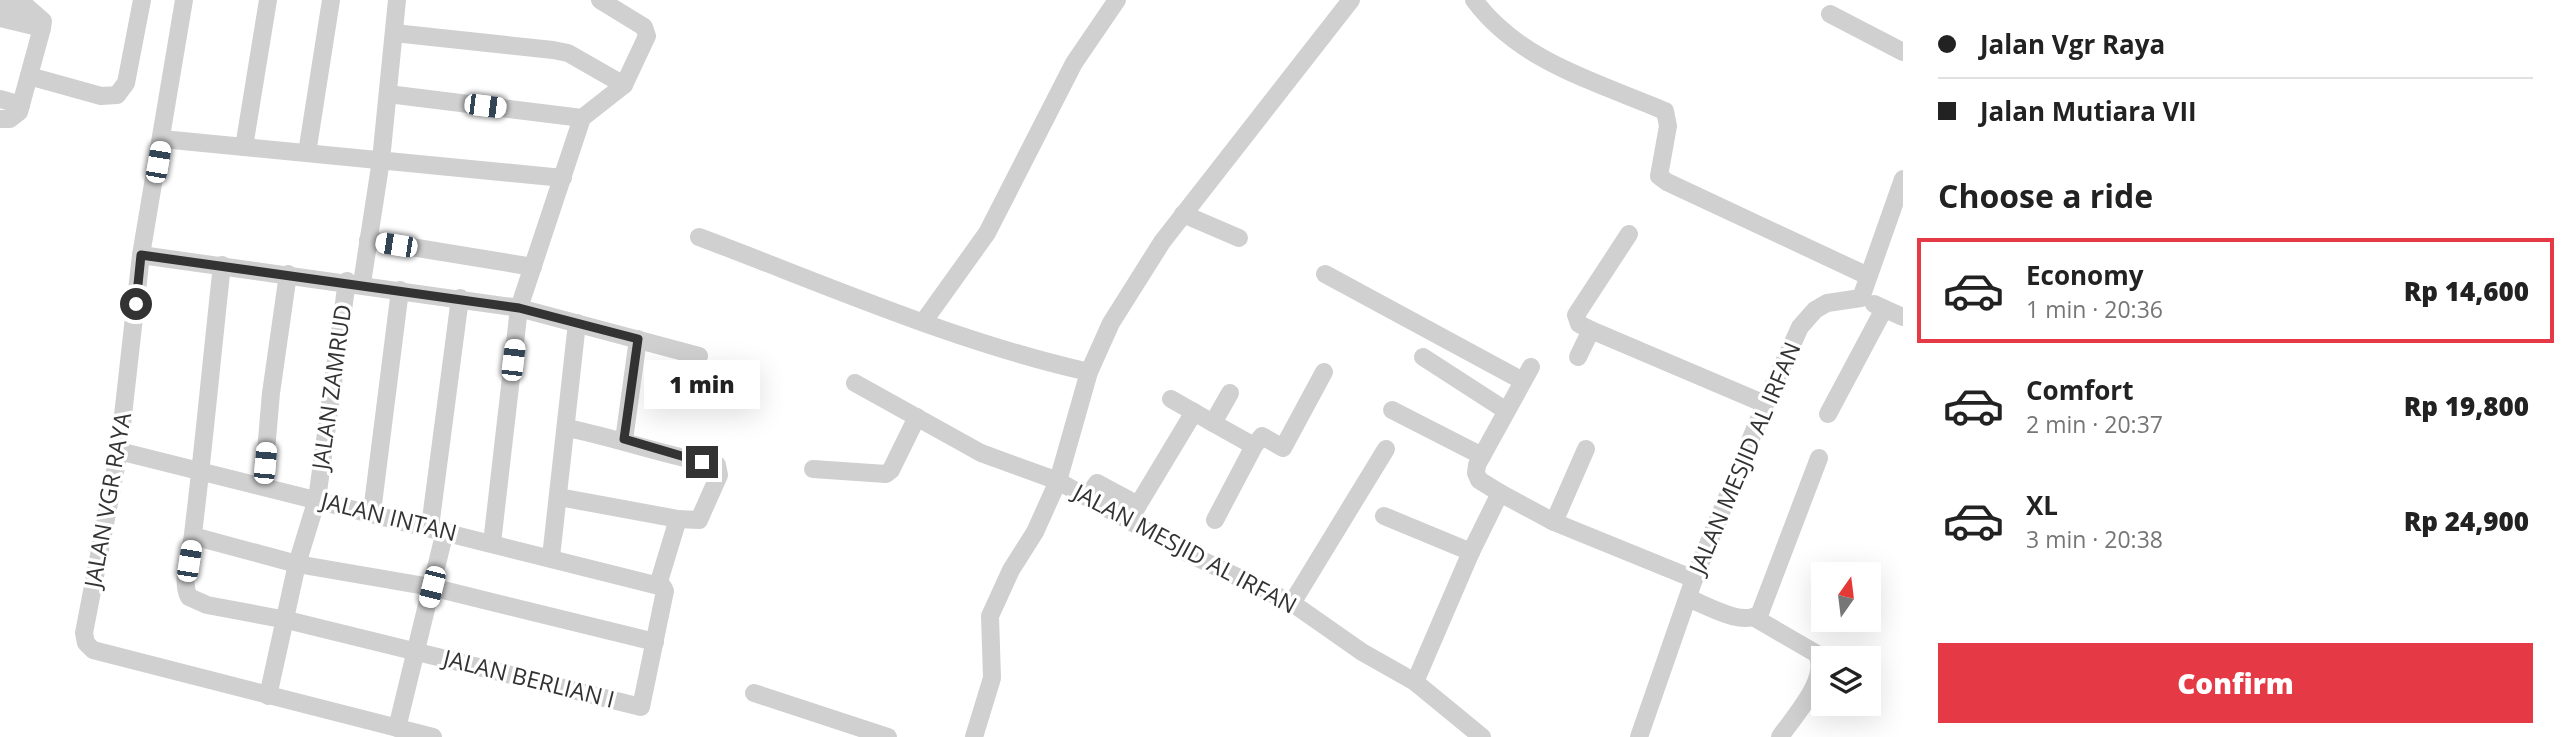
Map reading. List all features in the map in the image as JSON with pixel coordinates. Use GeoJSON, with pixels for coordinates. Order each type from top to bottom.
{"type":"FeatureCollection","features":[{"type":"Feature","properties":{"kind":"street"},"geometry":{"type":"LineString","coordinates":[[29,76],[101,96],[117,95],[126,83],[142,0]]}},
{"type":"Feature","properties":{"kind":"street","name":"JALAN VGR RAYA"},"geometry":{"type":"LineString","coordinates":[[184,0],[141,255],[119,451],[84,633],[86,643],[93,650],[433,737]]}},
{"type":"Feature","properties":{"kind":"street"},"geometry":{"type":"LineString","coordinates":[[244,147],[268,0]]}},
{"type":"Feature","properties":{"kind":"street"},"geometry":{"type":"LineString","coordinates":[[307,153],[331,0]]}},
{"type":"Feature","properties":{"kind":"street","name":"JALAN ZAMRUD"},"geometry":{"type":"LineString","coordinates":[[268,696],[287,620],[297,564],[317,499],[354,282],[368,240],[381,160],[397,0]]}},
{"type":"Feature","properties":{"kind":"street"},"geometry":{"type":"LineString","coordinates":[[492,543],[519,308],[582,118],[624,85],[647,36],[647,31],[600,0]]}},
{"type":"Feature","properties":{"kind":"street"},"geometry":{"type":"LineString","coordinates":[[924,321],[987,233],[1074,63],[1117,0]]}},
{"type":"Feature","properties":{"kind":"street"},"geometry":{"type":"LineString","coordinates":[[974,737],[992,678],[990,616],[995,600],[1035,531],[1058,481],[1089,372],[1123,301],[1183,214],[1351,0]]}},
{"type":"Feature","properties":{"kind":"street"},"geometry":{"type":"LineString","coordinates":[[1474,0],[1492,22],[1529,52],[1665,111],[1668,126],[1659,176],[1667,182],[1868,276]]}},
{"type":"Feature","properties":{"kind":"street"},"geometry":{"type":"LineString","coordinates":[[0,1],[34,10],[43,21],[21,105],[15,116],[0,119]]}},
{"type":"Feature","properties":{"kind":"street"},"geometry":{"type":"LineString","coordinates":[[1830,14],[1903,52]]}},
{"type":"Feature","properties":{"kind":"street"},"geometry":{"type":"LineString","coordinates":[[0,18],[43,28]]}},
{"type":"Feature","properties":{"kind":"street"},"geometry":{"type":"LineString","coordinates":[[394,33],[568,53],[624,85]]}},
{"type":"Feature","properties":{"kind":"street"},"geometry":{"type":"LineString","coordinates":[[387,94],[582,118]]}},
{"type":"Feature","properties":{"kind":"street"},"geometry":{"type":"LineString","coordinates":[[0,99],[21,105]]}},
{"type":"Feature","properties":{"kind":"street"},"geometry":{"type":"LineString","coordinates":[[162,139],[563,178]]}},
{"type":"Feature","properties":{"kind":"street"},"geometry":{"type":"LineString","coordinates":[[1903,179],[1861,298],[1903,317]]}},
{"type":"Feature","properties":{"kind":"street"},"geometry":{"type":"LineString","coordinates":[[1183,214],[1240,238]]}},
{"type":"Feature","properties":{"kind":"street"},"geometry":{"type":"LineString","coordinates":[[1629,234],[1576,315],[1579,324],[1765,404]]}},
{"type":"Feature","properties":{"kind":"street"},"geometry":{"type":"LineString","coordinates":[[699,237],[924,321],[1033,358],[1089,372]]}},
{"type":"Feature","properties":{"kind":"street"},"geometry":{"type":"LineString","coordinates":[[368,240],[533,267]]}},
{"type":"Feature","properties":{"kind":"street"},"geometry":{"type":"LineString","coordinates":[[141,255],[354,282],[519,308],[699,356]]}},
{"type":"Feature","properties":{"kind":"street"},"geometry":{"type":"LineString","coordinates":[[222,265],[193,536],[185,585],[189,597],[207,606],[287,620],[415,651]]}},
{"type":"Feature","properties":{"kind":"street"},"geometry":{"type":"LineString","coordinates":[[262,486],[271,393],[288,274]]}},
{"type":"Feature","properties":{"kind":"street"},"geometry":{"type":"LineString","coordinates":[[1325,274],[1527,374],[1482,456],[1476,473],[1479,480],[1554,522],[1694,579]]}},
{"type":"Feature","properties":{"kind":"street"},"geometry":{"type":"LineString","coordinates":[[372,512],[400,290]]}},
{"type":"Feature","properties":{"kind":"street"},"geometry":{"type":"LineString","coordinates":[[397,728],[432,587],[460,298]]}},
{"type":"Feature","properties":{"kind":"street","name":"JALAN MESJID AL IRFAN"},"geometry":{"type":"LineString","coordinates":[[1639,737],[1694,579],[1765,404],[1800,327],[1808,317],[1827,303],[1861,298]]}},
{"type":"Feature","properties":{"kind":"street"},"geometry":{"type":"LineString","coordinates":[[1828,414],[1884,309]]}},
{"type":"Feature","properties":{"kind":"street"},"geometry":{"type":"LineString","coordinates":[[551,557],[577,323]]}},
{"type":"Feature","properties":{"kind":"street"},"geometry":{"type":"LineString","coordinates":[[1578,357],[1591,330]]}},
{"type":"Feature","properties":{"kind":"street"},"geometry":{"type":"LineString","coordinates":[[624,439],[638,339]]}},
{"type":"Feature","properties":{"kind":"street"},"geometry":{"type":"LineString","coordinates":[[1423,357],[1505,410]]}},
{"type":"Feature","properties":{"kind":"street"},"geometry":{"type":"LineString","coordinates":[[1215,520],[1254,446],[1262,436],[1283,448],[1324,372]]}},
{"type":"Feature","properties":{"kind":"street","name":"JALAN MESJID AL IRFAN"},"geometry":{"type":"LineString","coordinates":[[855,383],[981,453],[1058,481],[1133,513],[1184,551],[1292,603],[1362,652],[1415,682],[1482,737]]}},
{"type":"Feature","properties":{"kind":"street"},"geometry":{"type":"LineString","coordinates":[[1213,423],[1230,393]]}},
{"type":"Feature","properties":{"kind":"street"},"geometry":{"type":"LineString","coordinates":[[1171,399],[1254,446]]}},
{"type":"Feature","properties":{"kind":"street"},"geometry":{"type":"LineString","coordinates":[[1392,410],[1482,456]]}},
{"type":"Feature","properties":{"kind":"street"},"geometry":{"type":"LineString","coordinates":[[1133,513],[1194,412]]}},
{"type":"Feature","properties":{"kind":"street"},"geometry":{"type":"LineString","coordinates":[[813,469],[886,474],[891,470],[917,417]]}},
{"type":"Feature","properties":{"kind":"street"},"geometry":{"type":"LineString","coordinates":[[559,497],[678,519],[699,520],[720,468],[624,439],[567,428]]}},
{"type":"Feature","properties":{"kind":"street"},"geometry":{"type":"LineString","coordinates":[[1292,603],[1386,449]]}},
{"type":"Feature","properties":{"kind":"street"},"geometry":{"type":"LineString","coordinates":[[1554,522],[1586,449]]}},
{"type":"Feature","properties":{"kind":"street","name":"JALAN INTAN"},"geometry":{"type":"LineString","coordinates":[[119,451],[658,584]]}},
{"type":"Feature","properties":{"kind":"street"},"geometry":{"type":"LineString","coordinates":[[1755,618],[1763,607],[1819,458]]}},
{"type":"Feature","properties":{"kind":"street"},"geometry":{"type":"LineString","coordinates":[[1415,682],[1471,552],[1500,494]]}},
{"type":"Feature","properties":{"kind":"street"},"geometry":{"type":"LineString","coordinates":[[1384,516],[1471,552]]}},
{"type":"Feature","properties":{"kind":"street"},"geometry":{"type":"LineString","coordinates":[[658,584],[678,519]]}},
{"type":"Feature","properties":{"kind":"street"},"geometry":{"type":"LineString","coordinates":[[193,536],[297,564],[432,587],[654,642]]}},
{"type":"Feature","properties":{"kind":"street","name":"JALAN BERLIAN I"},"geometry":{"type":"LineString","coordinates":[[415,651],[641,707],[665,591],[658,584]]}},
{"type":"Feature","properties":{"kind":"street"},"geometry":{"type":"LineString","coordinates":[[1688,598],[1744,619],[1755,618],[1810,650],[1820,661],[1820,674],[1780,737]]}},
{"type":"Feature","properties":{"kind":"street"},"geometry":{"type":"LineString","coordinates":[[754,693],[888,737]]}},
{"type":"Feature","properties":{"kind":"route"},"geometry":{"type":"LineString","coordinates":[[136,304],[141,255],[460,298],[519,308],[638,339],[624,439],[702,462]]}}]}
